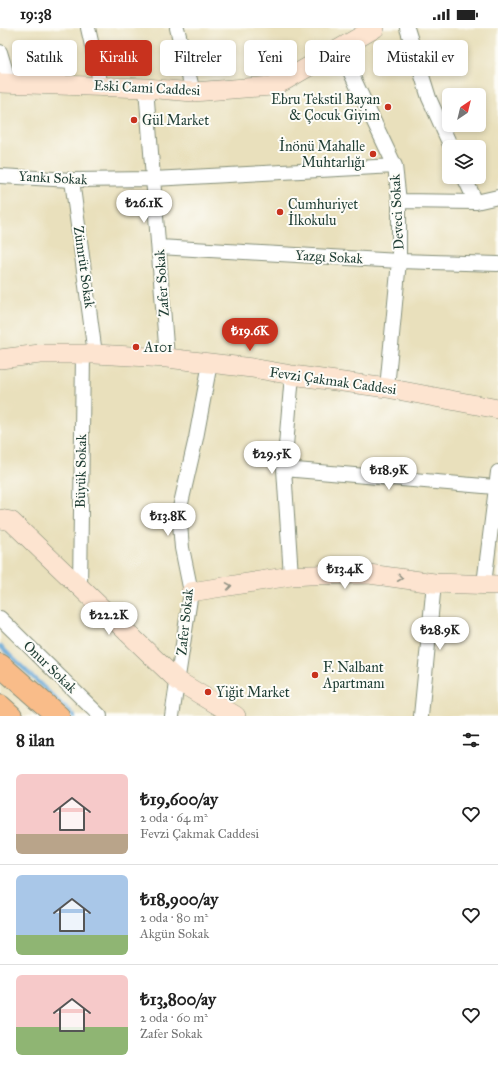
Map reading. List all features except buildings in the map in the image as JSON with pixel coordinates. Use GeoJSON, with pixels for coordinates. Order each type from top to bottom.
{"type":"FeatureCollection","features":[{"type":"Feature","properties":{"kind":"highway"},"geometry":{"type":"LineString","coordinates":[[0,666],[58,716]]}},
{"type":"Feature","properties":{"kind":"highway"},"geometry":{"type":"LineString","coordinates":[[0,677],[38,716]]}},
{"type":"Feature","properties":{"kind":"highway"},"geometry":{"type":"LineString","coordinates":[[0,706],[11,716]]}},
{"type":"Feature","properties":{"kind":"street"},"geometry":{"type":"LineString","coordinates":[[88,28],[101,86]]}},
{"type":"Feature","properties":{"kind":"street"},"geometry":{"type":"LineString","coordinates":[[177,28],[192,92]]}},
{"type":"Feature","properties":{"kind":"street","name":"Eski Cami Caddesi"},"geometry":{"type":"LineString","coordinates":[[353,40],[375,28]]}},
{"type":"Feature","properties":{"kind":"street"},"geometry":{"type":"LineString","coordinates":[[407,28],[428,98],[448,140]]}},
{"type":"Feature","properties":{"kind":"street"},"geometry":{"type":"LineString","coordinates":[[0,52],[4,82]]}},
{"type":"Feature","properties":{"kind":"street","name":"Eski Cami Caddesi"},"geometry":{"type":"LineString","coordinates":[[4,82],[146,88],[192,92],[272,86],[284,81],[305,68]]}},
{"type":"Feature","properties":{"kind":"street","name":"Deveci Sokak"},"geometry":{"type":"LineString","coordinates":[[352,76],[395,166],[399,201],[399,261],[387,388]]}},
{"type":"Feature","properties":{"kind":"street","name":"Zafer Sokak"},"geometry":{"type":"LineString","coordinates":[[146,88],[167,358]]}},
{"type":"Feature","properties":{"kind":"street","name":"Yankı Sokak"},"geometry":{"type":"LineString","coordinates":[[0,176],[72,180],[153,179],[395,166]]}},
{"type":"Feature","properties":{"kind":"street","name":"Zümrüt Sokak"},"geometry":{"type":"LineString","coordinates":[[72,180],[89,354]]}},
{"type":"Feature","properties":{"kind":"street"},"geometry":{"type":"LineString","coordinates":[[467,184],[476,202]]}},
{"type":"Feature","properties":{"kind":"street"},"geometry":{"type":"LineString","coordinates":[[399,201],[476,202],[498,198]]}},
{"type":"Feature","properties":{"kind":"street","name":"Yazgı Sokak"},"geometry":{"type":"LineString","coordinates":[[159,247],[399,261],[498,264]]}},
{"type":"Feature","properties":{"kind":"street","name":"Fevzi Çakmak Caddesi"},"geometry":{"type":"LineString","coordinates":[[0,359],[40,354],[89,354],[167,358],[252,368],[387,388],[498,409]]}},
{"type":"Feature","properties":{"kind":"street","name":"Büyük Sokak"},"geometry":{"type":"LineString","coordinates":[[80,588],[89,354]]}},
{"type":"Feature","properties":{"kind":"street","name":"Zafer Sokak"},"geometry":{"type":"LineString","coordinates":[[172,716],[191,592],[182,548],[179,512],[196,438],[210,363]]}},
{"type":"Feature","properties":{"kind":"street"},"geometry":{"type":"LineString","coordinates":[[291,576],[284,469],[292,375]]}},
{"type":"Feature","properties":{"kind":"street"},"geometry":{"type":"LineString","coordinates":[[284,469],[495,487]]}},
{"type":"Feature","properties":{"kind":"street"},"geometry":{"type":"LineString","coordinates":[[191,592],[291,576],[369,574],[434,583],[491,584],[495,487],[498,472]]}},
{"type":"Feature","properties":{"kind":"street"},"geometry":{"type":"LineString","coordinates":[[0,519],[11,521],[178,681],[236,716]]}},
{"type":"Feature","properties":{"kind":"street"},"geometry":{"type":"LineString","coordinates":[[421,716],[434,583]]}},
{"type":"Feature","properties":{"kind":"street","name":"Onur Sokak"},"geometry":{"type":"LineString","coordinates":[[0,618],[100,716]]}},
{"type":"Feature","properties":{"kind":"waterway"},"geometry":{"type":"LineString","coordinates":[[0,646],[74,716]]}},
{"type":"Feature","properties":{"kind":"place","name":"Ebru Tekstil Bayan & Çocuk Giyim"},"geometry":{"type":"Point","coordinates":[388,107]}},
{"type":"Feature","properties":{"kind":"place","name":"Gül Market"},"geometry":{"type":"Point","coordinates":[134,120]}},
{"type":"Feature","properties":{"kind":"place","name":"İnönü Mahalle Muhtarlığı"},"geometry":{"type":"Point","coordinates":[373,154]}},
{"type":"Feature","properties":{"kind":"place","name":"Cumhuriyet İlkokulu"},"geometry":{"type":"Point","coordinates":[280,212]}},
{"type":"Feature","properties":{"kind":"place","name":"A101"},"geometry":{"type":"Point","coordinates":[136,347]}},
{"type":"Feature","properties":{"kind":"place","name":"F. Nalbant Apartmanı"},"geometry":{"type":"Point","coordinates":[315,675]}},
{"type":"Feature","properties":{"kind":"place","name":"Yiğit Market"},"geometry":{"type":"Point","coordinates":[208,692]}}]}
